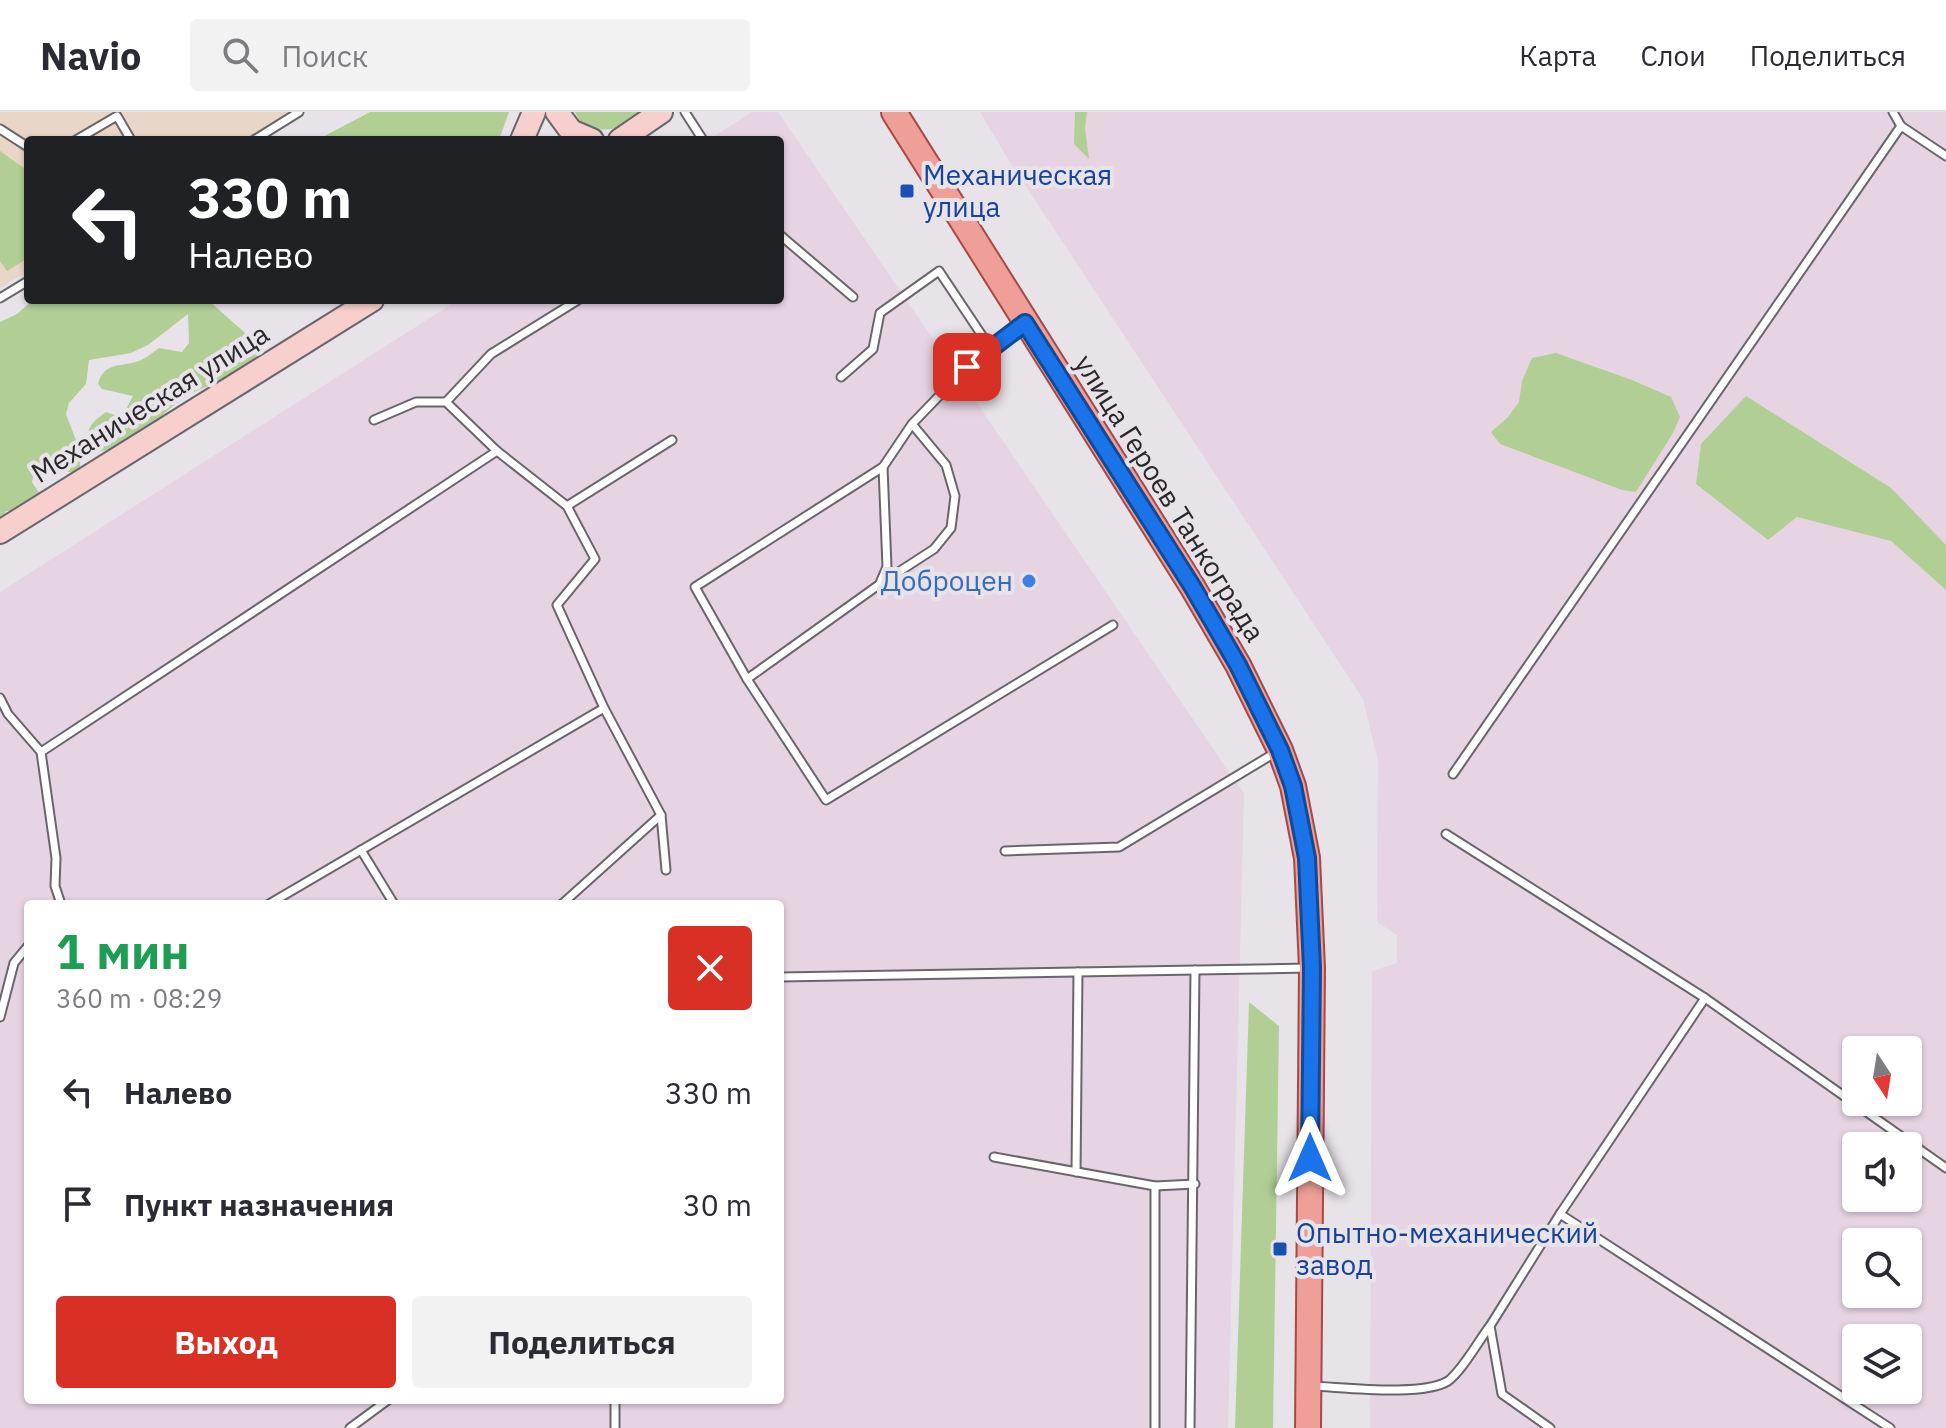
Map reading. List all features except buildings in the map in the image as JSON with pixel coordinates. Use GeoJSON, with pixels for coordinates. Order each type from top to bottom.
{"type":"FeatureCollection","features":[{"type":"Feature","properties":{"kind":"main road","name":"улица Героев Танкограда"},"geometry":{"type":"LineString","coordinates":[[894,112],[1200,599],[1238,665],[1280,750],[1293,786],[1307,858],[1312,968],[1308,1428]]}},
{"type":"Feature","properties":{"kind":"street"},"geometry":{"type":"LineString","coordinates":[[524,136],[534,112]]}},
{"type":"Feature","properties":{"kind":"street"},"geometry":{"type":"LineString","coordinates":[[557,112],[571,131],[583,136]]}},
{"type":"Feature","properties":{"kind":"street"},"geometry":{"type":"LineString","coordinates":[[626,136],[661,112]]}},
{"type":"Feature","properties":{"kind":"street","name":"Механическая улица"},"geometry":{"type":"LineString","coordinates":[[0,532],[366,304]]}},
{"type":"Feature","properties":{"kind":"lane"},"geometry":{"type":"LineString","coordinates":[[260,136],[299,112]]}},
{"type":"Feature","properties":{"kind":"lane"},"geometry":{"type":"LineString","coordinates":[[685,112],[700,136]]}},
{"type":"Feature","properties":{"kind":"lane"},"geometry":{"type":"LineString","coordinates":[[1893,112],[1901,126],[1946,156]]}},
{"type":"Feature","properties":{"kind":"lane"},"geometry":{"type":"LineString","coordinates":[[82,136],[118,113],[129,136]]}},
{"type":"Feature","properties":{"kind":"lane"},"geometry":{"type":"LineString","coordinates":[[1453,774],[1901,126]]}},
{"type":"Feature","properties":{"kind":"lane"},"geometry":{"type":"LineString","coordinates":[[0,129],[24,144]]}},
{"type":"Feature","properties":{"kind":"lane"},"geometry":{"type":"LineString","coordinates":[[784,238],[853,297]]}},
{"type":"Feature","properties":{"kind":"lane"},"geometry":{"type":"LineString","coordinates":[[841,377],[873,349],[880,313],[939,271],[991,349]]}},
{"type":"Feature","properties":{"kind":"lane"},"geometry":{"type":"LineString","coordinates":[[1,294],[24,283]]}},
{"type":"Feature","properties":{"kind":"lane"},"geometry":{"type":"LineString","coordinates":[[446,402],[491,354],[572,304]]}},
{"type":"Feature","properties":{"kind":"lane"},"geometry":{"type":"LineString","coordinates":[[1025,323],[967,367],[912,424],[883,467],[695,587],[747,679],[826,800],[1113,625]]}},
{"type":"Feature","properties":{"kind":"lane"},"geometry":{"type":"LineString","coordinates":[[374,420],[416,402],[446,402],[497,451],[567,506],[595,559],[557,605],[604,708],[661,815],[666,870]]}},
{"type":"Feature","properties":{"kind":"lane"},"geometry":{"type":"LineString","coordinates":[[747,679],[934,549],[951,528],[955,496],[946,465],[912,424]]}},
{"type":"Feature","properties":{"kind":"lane"},"geometry":{"type":"LineString","coordinates":[[567,506],[672,440]]}},
{"type":"Feature","properties":{"kind":"lane"},"geometry":{"type":"LineString","coordinates":[[41,752],[497,451]]}},
{"type":"Feature","properties":{"kind":"lane"},"geometry":{"type":"LineString","coordinates":[[880,584],[887,567],[883,467]]}},
{"type":"Feature","properties":{"kind":"lane"},"geometry":{"type":"LineString","coordinates":[[0,698],[8,714],[41,752],[56,858],[55,886],[60,900]]}},
{"type":"Feature","properties":{"kind":"lane"},"geometry":{"type":"LineString","coordinates":[[276,900],[604,708]]}},
{"type":"Feature","properties":{"kind":"lane"},"geometry":{"type":"LineString","coordinates":[[1005,851],[1119,847],[1280,750]]}},
{"type":"Feature","properties":{"kind":"lane"},"geometry":{"type":"LineString","coordinates":[[566,900],[661,815]]}},
{"type":"Feature","properties":{"kind":"lane"},"geometry":{"type":"LineString","coordinates":[[1446,834],[1705,998],[1946,1168]]}},
{"type":"Feature","properties":{"kind":"lane"},"geometry":{"type":"LineString","coordinates":[[361,850],[392,900]]}},
{"type":"Feature","properties":{"kind":"lane"},"geometry":{"type":"LineString","coordinates":[[0,1017],[14,963],[24,951]]}},
{"type":"Feature","properties":{"kind":"lane"},"geometry":{"type":"LineString","coordinates":[[784,977],[1312,968]]}},
{"type":"Feature","properties":{"kind":"lane"},"geometry":{"type":"LineString","coordinates":[[1190,1428],[1195,970]]}},
{"type":"Feature","properties":{"kind":"lane"},"geometry":{"type":"LineString","coordinates":[[1076,1172],[1078,972]]}},
{"type":"Feature","properties":{"kind":"lane"},"geometry":{"type":"LineString","coordinates":[[1309,1386],[1416,1390],[1450,1380],[1490,1326],[1560,1214],[1705,998]]}},
{"type":"Feature","properties":{"kind":"lane"},"geometry":{"type":"LineString","coordinates":[[994,1157],[1155,1186],[1195,1184]]}},
{"type":"Feature","properties":{"kind":"lane"},"geometry":{"type":"LineString","coordinates":[[1155,1186],[1155,1428]]}},
{"type":"Feature","properties":{"kind":"lane"},"geometry":{"type":"LineString","coordinates":[[1560,1214],[1890,1428]]}},
{"type":"Feature","properties":{"kind":"lane"},"geometry":{"type":"LineString","coordinates":[[1490,1326],[1502,1394],[1550,1428]]}},
{"type":"Feature","properties":{"kind":"lane"},"geometry":{"type":"LineString","coordinates":[[350,1428],[383,1404]]}},
{"type":"Feature","properties":{"kind":"lane"},"geometry":{"type":"LineString","coordinates":[[615,1404],[615,1428]]}},
{"type":"Feature","properties":{"kind":"shaded area"},"geometry":{"type":"Polygon","coordinates":[[[0,112],[296,112],[256,136],[24,136],[24,273],[0,288],[0,112]]]}},
{"type":"Feature","properties":{"kind":"shaded area"},"geometry":{"type":"Polygon","coordinates":[[[752,112],[778,112],[1244,794],[1228,1428],[0,1428],[0,592],[452,304],[784,304],[784,136],[714,136],[752,112]]]}},
{"type":"Feature","properties":{"kind":"shaded area"},"geometry":{"type":"Polygon","coordinates":[[[980,112],[1946,112],[1946,1428],[1370,1428],[1372,971],[1397,963],[1397,935],[1377,922],[1378,761],[1363,699],[980,112]]]}},
{"type":"Feature","properties":{"kind":"green space"},"geometry":{"type":"Polygon","coordinates":[[[370,112],[509,112],[500,136],[325,136],[370,112]]]}},
{"type":"Feature","properties":{"kind":"green space"},"geometry":{"type":"Polygon","coordinates":[[[575,112],[648,112],[624,126],[603,130],[583,128],[575,112]]]}},
{"type":"Feature","properties":{"kind":"green space"},"geometry":{"type":"Polygon","coordinates":[[[1075,112],[1087,112],[1085,128],[1089,159],[1074,144],[1075,112]]]}},
{"type":"Feature","properties":{"kind":"green space"},"geometry":{"type":"Polygon","coordinates":[[[0,151],[24,168],[24,260],[7,271],[0,261],[0,151]]]}},
{"type":"Feature","properties":{"kind":"green space"},"geometry":{"type":"Polygon","coordinates":[[[28,304],[212,304],[264,350],[235,374],[184,398],[131,441],[107,450],[94,450],[88,433],[90,428],[106,412],[122,417],[133,396],[102,389],[98,384],[101,377],[108,369],[139,361],[159,348],[182,352],[189,343],[188,314],[148,345],[131,353],[89,360],[86,384],[69,403],[66,414],[80,451],[80,474],[36,466],[32,482],[45,502],[43,513],[6,511],[0,523],[0,322],[28,304]]]}},
{"type":"Feature","properties":{"kind":"green space"},"geometry":{"type":"Polygon","coordinates":[[[1556,353],[1671,397],[1680,417],[1636,492],[1622,490],[1500,444],[1491,432],[1519,402],[1522,381],[1532,358],[1556,353]]]}},
{"type":"Feature","properties":{"kind":"green space"},"geometry":{"type":"Polygon","coordinates":[[[1746,396],[1891,488],[1946,545],[1946,590],[1891,541],[1797,517],[1768,540],[1696,484],[1701,444],[1746,396]]]}},
{"type":"Feature","properties":{"kind":"green space"},"geometry":{"type":"Polygon","coordinates":[[[1249,1002],[1279,1026],[1273,1428],[1235,1428],[1249,1002]]]}},
{"type":"Feature","properties":{"kind":"place","name":"Механическая улица"},"geometry":{"type":"Point","coordinates":[907,191]}},
{"type":"Feature","properties":{"kind":"place","name":"Доброцен"},"geometry":{"type":"Point","coordinates":[1029,581]}},
{"type":"Feature","properties":{"kind":"place","name":"Опытно-механический завод"},"geometry":{"type":"Point","coordinates":[1280,1249]}},
{"type":"Feature","properties":{"kind":"route"},"geometry":{"type":"LineString","coordinates":[[967,367],[1025,323],[1192,586],[1238,665],[1280,750],[1293,786],[1307,858],[1312,968],[1310,1158]]}}]}
